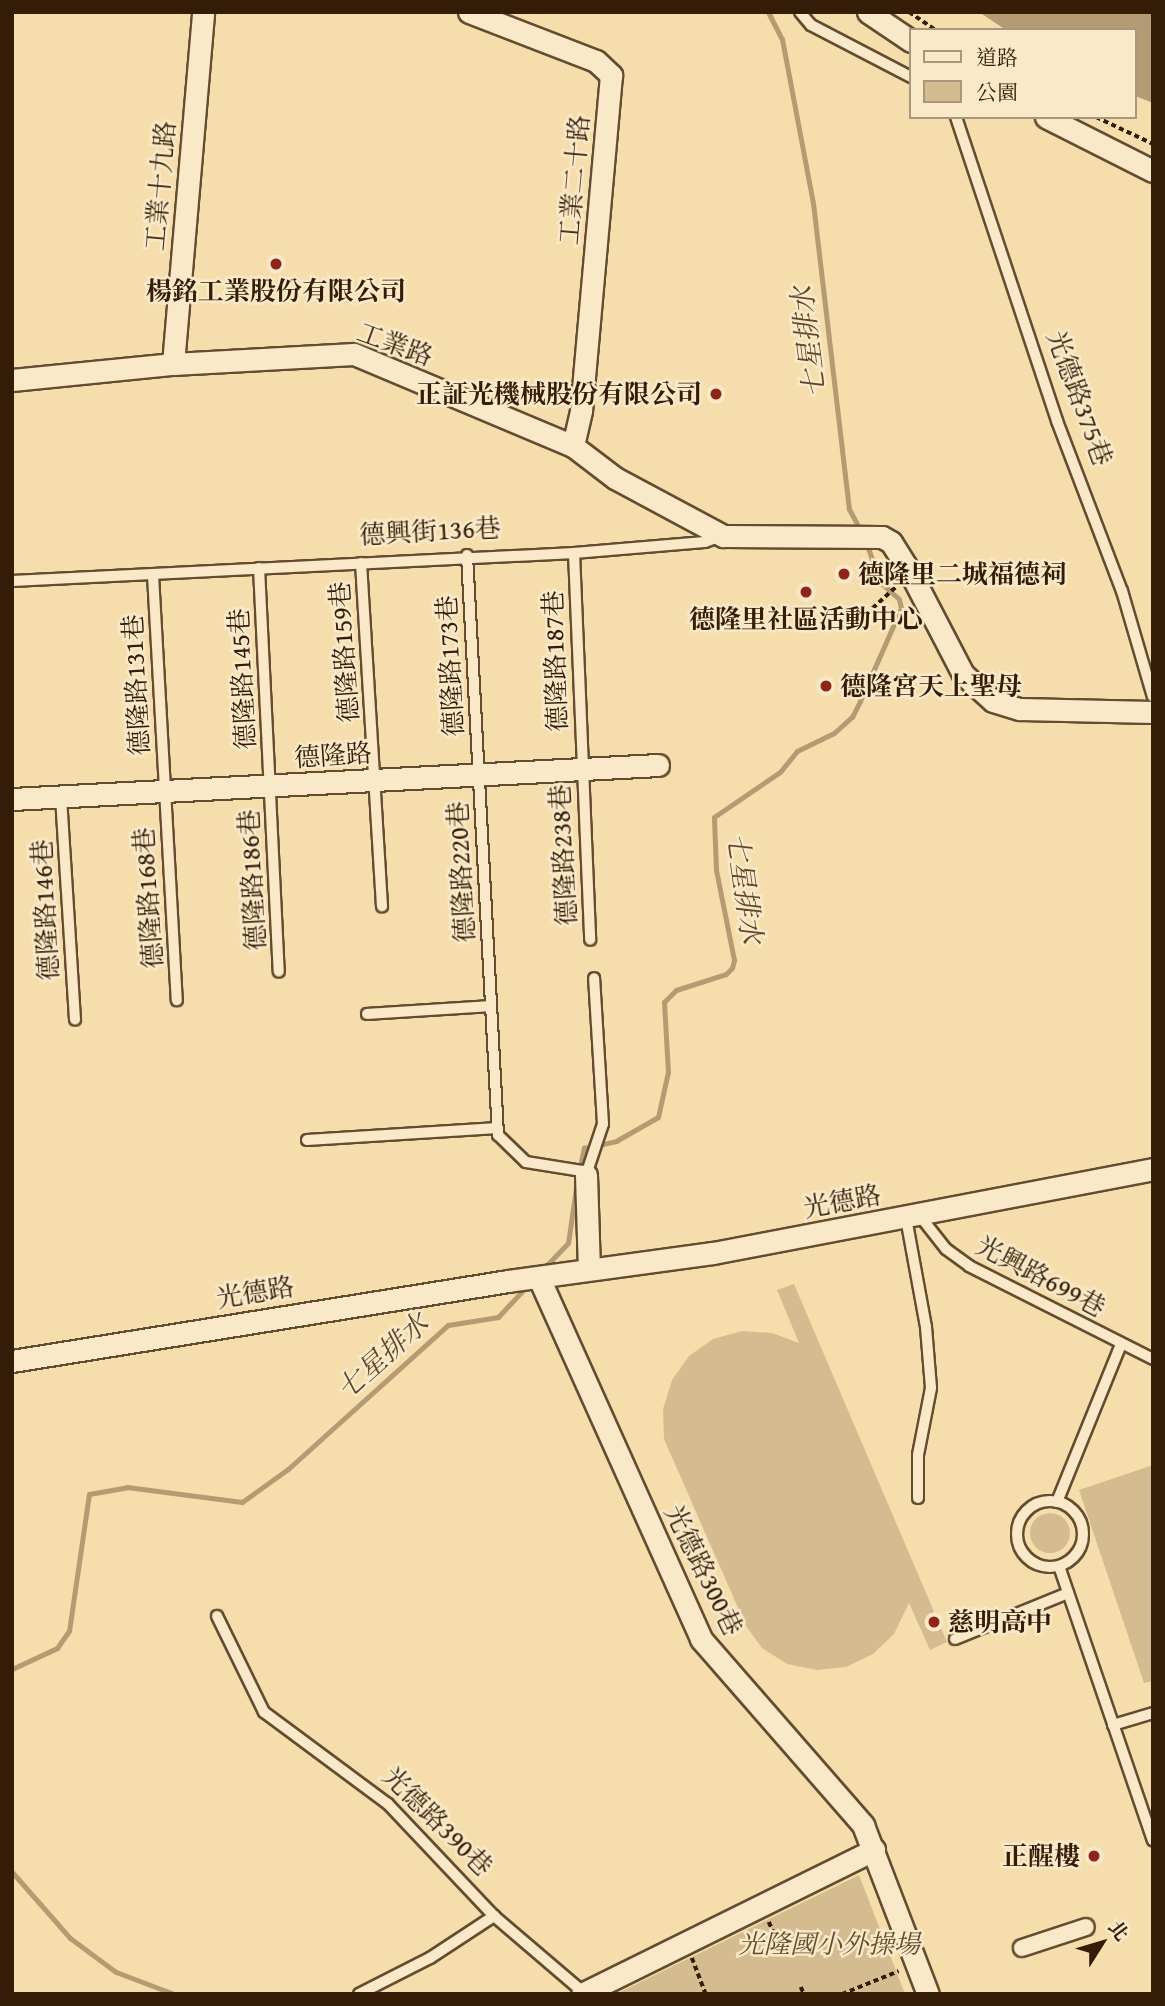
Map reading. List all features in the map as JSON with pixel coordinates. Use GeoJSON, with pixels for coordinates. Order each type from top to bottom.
{"type":"FeatureCollection","features":[{"type":"Feature","properties":{"kind":"street","name":"工業十九路"},"geometry":{"type":"LineString","coordinates":[[173,364],[203,12]]}},
{"type":"Feature","properties":{"kind":"street","name":"工業二十路"},"geometry":{"type":"LineString","coordinates":[[469,12],[596,61],[611,75],[582,411],[573,446]]}},
{"type":"Feature","properties":{"kind":"street"},"geometry":{"type":"LineString","coordinates":[[868,12],[909,40]]}},
{"type":"Feature","properties":{"kind":"street"},"geometry":{"type":"LineString","coordinates":[[1050,119],[1153,171]]}},
{"type":"Feature","properties":{"kind":"street","name":"工業路"},"geometry":{"type":"LineString","coordinates":[[12,380],[173,364],[354,354],[573,446],[615,478],[723,536]]}},
{"type":"Feature","properties":{"kind":"street","name":"德興街136巷"},"geometry":{"type":"LineString","coordinates":[[723,536],[872,536],[891,542],[949,652],[985,697],[1020,709],[1153,712]]}},
{"type":"Feature","properties":{"kind":"street","name":"德隆路"},"geometry":{"type":"LineString","coordinates":[[12,799],[658,765]]}},
{"type":"Feature","properties":{"kind":"street","name":"光德路"},"geometry":{"type":"LineString","coordinates":[[12,1361],[508,1281],[713,1253],[913,1217],[1153,1169]]}},
{"type":"Feature","properties":{"kind":"street"},"geometry":{"type":"LineString","coordinates":[[575,1172],[589,1269]]}},
{"type":"Feature","properties":{"kind":"street","name":"光德路300巷"},"geometry":{"type":"LineString","coordinates":[[539,1278],[701,1639],[849,1804],[874,1850],[929,1994]]}},
{"type":"Feature","properties":{"kind":"street","name":"光德路390巷"},"geometry":{"type":"LineString","coordinates":[[583,1993],[874,1850]]}},
{"type":"Feature","properties":{"kind":"street"},"geometry":{"type":"LineString","coordinates":[[1022,1948],[1086,1927]]}},
{"type":"Feature","properties":{"kind":"lane"},"geometry":{"type":"LineString","coordinates":[[800,12],[811,25],[909,76]]}},
{"type":"Feature","properties":{"kind":"lane","name":"光德路375巷"},"geometry":{"type":"LineString","coordinates":[[957,119],[1057,421],[1122,591],[1153,697]]}},
{"type":"Feature","properties":{"kind":"lane","name":"德興街136巷"},"geometry":{"type":"LineString","coordinates":[[12,581],[467,555],[574,553],[705,542],[723,536]]}},
{"type":"Feature","properties":{"kind":"lane","name":"德隆路187巷"},"geometry":{"type":"LineString","coordinates":[[574,553],[581,767]]}},
{"type":"Feature","properties":{"kind":"lane","name":"德隆路173巷"},"geometry":{"type":"LineString","coordinates":[[467,555],[479,774]]}},
{"type":"Feature","properties":{"kind":"lane","name":"德隆路159巷"},"geometry":{"type":"LineString","coordinates":[[361,563],[382,906]]}},
{"type":"Feature","properties":{"kind":"lane","name":"德隆路145巷"},"geometry":{"type":"LineString","coordinates":[[259,568],[270,786]]}},
{"type":"Feature","properties":{"kind":"lane","name":"德隆路131巷"},"geometry":{"type":"LineString","coordinates":[[153,575],[164,793]]}},
{"type":"Feature","properties":{"kind":"lane","name":"德隆路238巷"},"geometry":{"type":"LineString","coordinates":[[581,767],[590,940]]}},
{"type":"Feature","properties":{"kind":"lane","name":"德隆路220巷"},"geometry":{"type":"LineString","coordinates":[[479,774],[498,1128]]}},
{"type":"Feature","properties":{"kind":"lane","name":"德隆路186巷"},"geometry":{"type":"LineString","coordinates":[[270,786],[279,972]]}},
{"type":"Feature","properties":{"kind":"lane","name":"德隆路168巷"},"geometry":{"type":"LineString","coordinates":[[164,793],[177,1000]]}},
{"type":"Feature","properties":{"kind":"lane","name":"德隆路146巷"},"geometry":{"type":"LineString","coordinates":[[61,797],[75,1020]]}},
{"type":"Feature","properties":{"kind":"lane"},"geometry":{"type":"LineString","coordinates":[[307,1140],[498,1128],[501,1142],[526,1162],[575,1172],[591,1152],[603,1124],[594,978]]}},
{"type":"Feature","properties":{"kind":"lane"},"geometry":{"type":"LineString","coordinates":[[366,1014],[491,1006]]}},
{"type":"Feature","properties":{"kind":"lane"},"geometry":{"type":"LineString","coordinates":[[913,1217],[931,1388],[918,1455],[918,1498]]}},
{"type":"Feature","properties":{"kind":"lane","name":"光興路699巷"},"geometry":{"type":"LineString","coordinates":[[913,1217],[946,1249],[969,1265],[1153,1359]]}},
{"type":"Feature","properties":{"kind":"lane"},"geometry":{"type":"LineString","coordinates":[[1057,1502],[1121,1344]]}},
{"type":"Feature","properties":{"kind":"lane"},"geometry":{"type":"LineString","coordinates":[[1057,1502],[1076,1514],[1083,1534],[1076,1554],[1059,1566],[1028,1559],[1017,1530],[1020,1520],[1035,1504],[1057,1502]]}},
{"type":"Feature","properties":{"kind":"lane"},"geometry":{"type":"LineString","coordinates":[[1059,1566],[1153,1840]]}},
{"type":"Feature","properties":{"kind":"lane"},"geometry":{"type":"LineString","coordinates":[[954,1639],[1068,1593]]}},
{"type":"Feature","properties":{"kind":"lane","name":"光德路390巷"},"geometry":{"type":"LineString","coordinates":[[217,1616],[264,1712],[388,1804],[494,1916],[583,1993]]}},
{"type":"Feature","properties":{"kind":"lane"},"geometry":{"type":"LineString","coordinates":[[1113,1726],[1153,1713]]}},
{"type":"Feature","properties":{"kind":"lane"},"geometry":{"type":"LineString","coordinates":[[359,1994],[430,1958],[494,1916]]}},
{"type":"Feature","properties":{"kind":"path"},"geometry":{"type":"LineString","coordinates":[[909,12],[933,28]]}},
{"type":"Feature","properties":{"kind":"path"},"geometry":{"type":"LineString","coordinates":[[1100,119],[1153,144]]}},
{"type":"Feature","properties":{"kind":"path"},"geometry":{"type":"LineString","coordinates":[[866,614],[903,580]]}},
{"type":"Feature","properties":{"kind":"path"},"geometry":{"type":"LineString","coordinates":[[766,1914],[775,1936]]}},
{"type":"Feature","properties":{"kind":"path"},"geometry":{"type":"LineString","coordinates":[[690,1953],[706,1994]]}},
{"type":"Feature","properties":{"kind":"path"},"geometry":{"type":"LineString","coordinates":[[842,1994],[899,1971]]}},
{"type":"Feature","properties":{"kind":"path"},"geometry":{"type":"LineString","coordinates":[[801,1987],[804,1994]]}},
{"type":"Feature","properties":{"kind":"green space"},"geometry":{"type":"Polygon","coordinates":[[[794,1284],[947,1642],[930,1650],[909,1603],[894,1634],[873,1654],[846,1667],[817,1670],[787,1664],[762,1648],[746,1626],[664,1439],[663,1409],[672,1380],[689,1356],[713,1339],[742,1331],[772,1333],[799,1343],[777,1290],[794,1284]]]}},
{"type":"Feature","properties":{"kind":"green space"},"geometry":{"type":"Polygon","coordinates":[[[1153,1465],[1153,1681],[1144,1683],[1079,1490],[1153,1465]]]}},
{"type":"Feature","properties":{"kind":"green space"},"geometry":{"type":"Polygon","coordinates":[[[1050,1513],[1058,1514],[1064,1519],[1069,1525],[1069,1541],[1064,1547],[1058,1552],[1050,1553],[1042,1552],[1036,1547],[1031,1541],[1030,1533],[1031,1525],[1036,1519],[1042,1514],[1050,1513]]]}},
{"type":"Feature","properties":{"kind":"green space","name":"光隆國小外操場"},"geometry":{"type":"Polygon","coordinates":[[[859,1875],[905,1994],[616,1994],[859,1875]]]}},
{"type":"Feature","properties":{"kind":"shaded area"},"geometry":{"type":"Polygon","coordinates":[[[979,12],[1153,12],[1153,103],[1137,97],[1137,28],[1003,28],[979,12]]]}},
{"type":"Feature","properties":{"kind":"waterway","name":"七星排水"},"geometry":{"type":"LineString","coordinates":[[768,12],[782,39],[813,203],[849,509],[860,530]]}},
{"type":"Feature","properties":{"kind":"waterway","name":"七星排水"},"geometry":{"type":"LineString","coordinates":[[579,1171],[584,1148],[616,1141],[658,1117],[668,1072],[664,1002],[676,990],[726,974],[732,968],[734,960],[716,870],[714,817],[780,772],[797,751],[834,733],[852,717],[860,701],[901,608],[899,599],[880,582],[866,542]]}},
{"type":"Feature","properties":{"kind":"waterway","name":"七星排水"},"geometry":{"type":"LineString","coordinates":[[543,1269],[568,1243],[577,1181]]}},
{"type":"Feature","properties":{"kind":"waterway","name":"七星排水"},"geometry":{"type":"LineString","coordinates":[[12,1669],[57,1648],[69,1631],[89,1494],[127,1487],[242,1502],[288,1469],[448,1325],[498,1317],[527,1286]]}},
{"type":"Feature","properties":{"kind":"waterway","name":"七星排水"},"geometry":{"type":"LineString","coordinates":[[12,1872],[70,1938],[116,1972],[174,1994]]}},
{"type":"Feature","properties":{"kind":"place","name":"楊銘工業股份有限公司"},"geometry":{"type":"Point","coordinates":[276,264]}},
{"type":"Feature","properties":{"kind":"place","name":"正証光機械股份有限公司"},"geometry":{"type":"Point","coordinates":[716,394]}},
{"type":"Feature","properties":{"kind":"place","name":"德隆里二城福德祠"},"geometry":{"type":"Point","coordinates":[844,574]}},
{"type":"Feature","properties":{"kind":"place","name":"德隆里社區活動中心"},"geometry":{"type":"Point","coordinates":[806,592]}},
{"type":"Feature","properties":{"kind":"place","name":"德隆宮天上聖母"},"geometry":{"type":"Point","coordinates":[826,686]}},
{"type":"Feature","properties":{"kind":"place","name":"慈明高中"},"geometry":{"type":"Point","coordinates":[934,1622]}},
{"type":"Feature","properties":{"kind":"place","name":"正醒樓"},"geometry":{"type":"Point","coordinates":[1094,1856]}}]}
